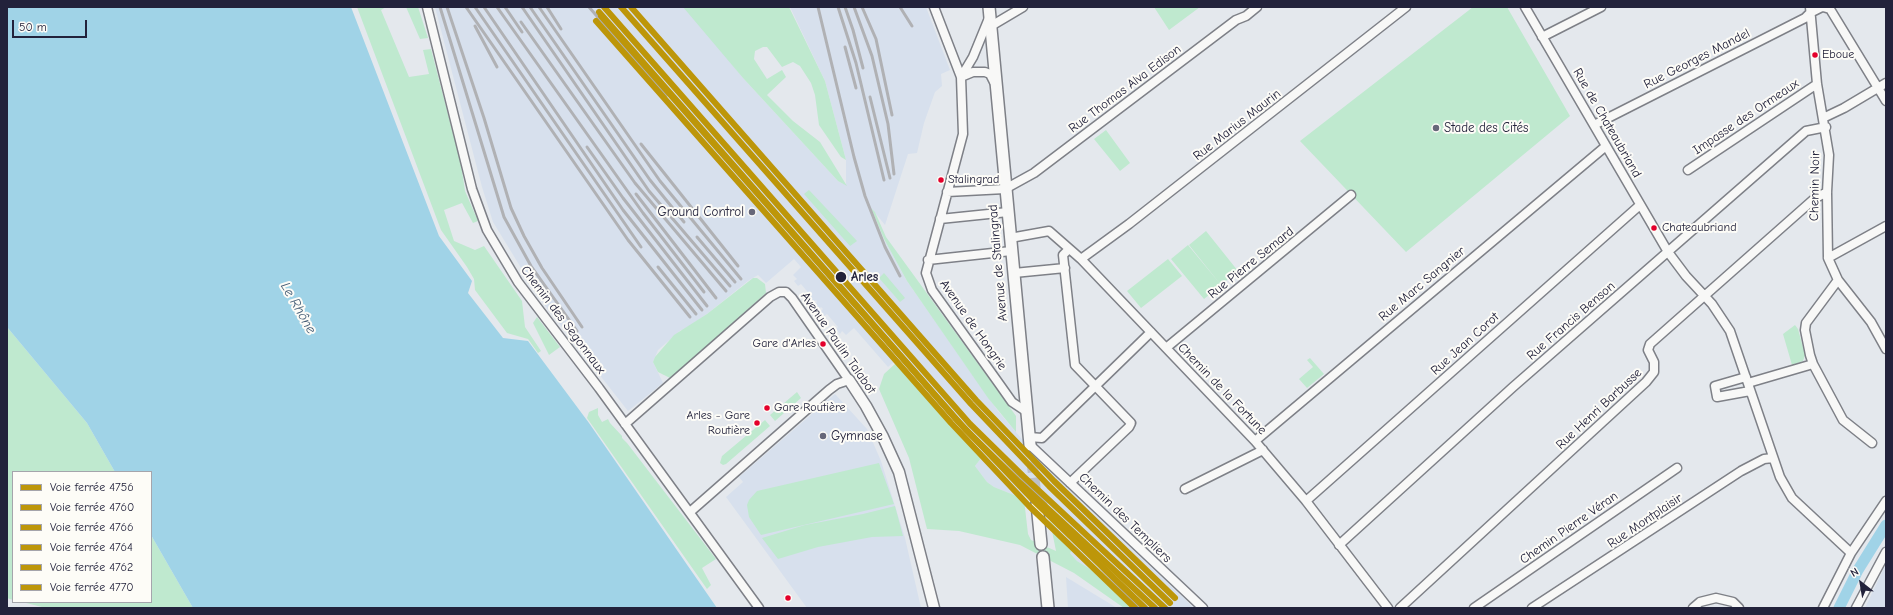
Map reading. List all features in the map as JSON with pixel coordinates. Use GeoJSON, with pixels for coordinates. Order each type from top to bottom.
{"type":"FeatureCollection","features":[{"type":"Feature","properties":{"kind":"main road","name":"Avenue de Stalingrad"},"geometry":{"type":"LineString","coordinates":[[990,16],[1005,189],[1030,441]]}},
{"type":"Feature","properties":{"kind":"main road"},"geometry":{"type":"LineString","coordinates":[[1037,504],[1041,544]]}},
{"type":"Feature","properties":{"kind":"main road"},"geometry":{"type":"LineString","coordinates":[[1042,556],[1048,608]]}},
{"type":"Feature","properties":{"kind":"street","name":"Chemin des Segonnaux"},"geometry":{"type":"LineString","coordinates":[[427,7],[472,189],[487,230],[518,282],[625,424],[759,608]]}},
{"type":"Feature","properties":{"kind":"street","name":"Avenue de Hongrie"},"geometry":{"type":"LineString","coordinates":[[934,7],[961,77],[963,134],[928,260],[926,273],[932,290],[1012,402],[1027,412]]}},
{"type":"Feature","properties":{"kind":"street"},"geometry":{"type":"LineString","coordinates":[[961,77],[990,16],[1023,7]]}},
{"type":"Feature","properties":{"kind":"street","name":"Rue Thomas Alva Edison"},"geometry":{"type":"LineString","coordinates":[[1005,189],[1034,173],[1236,20],[1246,16],[1257,7]]}},
{"type":"Feature","properties":{"kind":"street","name":"Rue Marius Maurin"},"geometry":{"type":"LineString","coordinates":[[1081,259],[1129,224],[1406,7]]}},
{"type":"Feature","properties":{"kind":"street","name":"Rue de Chateaubriand"},"geometry":{"type":"LineString","coordinates":[[1525,7],[1668,252],[1686,276],[1705,296],[1730,331],[1780,477],[1792,498],[1851,553]]}},
{"type":"Feature","properties":{"kind":"street"},"geometry":{"type":"LineString","coordinates":[[1542,37],[1601,7]]}},
{"type":"Feature","properties":{"kind":"street"},"geometry":{"type":"LineString","coordinates":[[1823,7],[1830,9],[1886,101]]}},
{"type":"Feature","properties":{"kind":"street","name":"Rue Georges Mandel"},"geometry":{"type":"LineString","coordinates":[[1594,125],[1805,18],[1810,10],[1823,7]]}},
{"type":"Feature","properties":{"kind":"street","name":"Chemin Noir"},"geometry":{"type":"LineString","coordinates":[[1810,10],[1818,84],[1829,155],[1827,192],[1828,258],[1838,280],[1872,322],[1886,349]]}},
{"type":"Feature","properties":{"kind":"street"},"geometry":{"type":"LineString","coordinates":[[961,77],[973,72],[985,72],[990,74],[996,86]]}},
{"type":"Feature","properties":{"kind":"street"},"geometry":{"type":"LineString","coordinates":[[1823,118],[1844,108],[1886,83]]}},
{"type":"Feature","properties":{"kind":"street","name":"Impasse des Ormeaux"},"geometry":{"type":"LineString","coordinates":[[1688,170],[1818,84]]}},
{"type":"Feature","properties":{"kind":"street","name":"Rue Francis Benson"},"geometry":{"type":"LineString","coordinates":[[1339,545],[1513,387],[1806,131],[1826,128]]}},
{"type":"Feature","properties":{"kind":"street","name":"Rue Marc Sangnier"},"geometry":{"type":"LineString","coordinates":[[1255,441],[1606,146]]}},
{"type":"Feature","properties":{"kind":"street"},"geometry":{"type":"LineString","coordinates":[[947,192],[1005,189]]}},
{"type":"Feature","properties":{"kind":"street","name":"Rue Henri Barbusse"},"geometry":{"type":"LineString","coordinates":[[1400,608],[1646,382],[1654,372],[1654,362],[1648,350],[1650,344],[1814,199],[1827,192]]}},
{"type":"Feature","properties":{"kind":"street","name":"Rue Pierre Semard"},"geometry":{"type":"LineString","coordinates":[[1166,348],[1351,195]]}},
{"type":"Feature","properties":{"kind":"street","name":"Rue Jean Corot"},"geometry":{"type":"LineString","coordinates":[[1306,501],[1640,205]]}},
{"type":"Feature","properties":{"kind":"street"},"geometry":{"type":"LineString","coordinates":[[940,219],[1008,212]]}},
{"type":"Feature","properties":{"kind":"street"},"geometry":{"type":"LineString","coordinates":[[1828,258],[1886,226]]}},
{"type":"Feature","properties":{"kind":"street","name":"Chemin de la Fortune"},"geometry":{"type":"LineString","coordinates":[[1010,238],[1049,230],[1081,259],[1263,450],[1306,501],[1388,608]]}},
{"type":"Feature","properties":{"kind":"street"},"geometry":{"type":"LineString","coordinates":[[1069,249],[1063,255],[1075,365],[1131,423],[1129,427],[1070,483]]}},
{"type":"Feature","properties":{"kind":"street"},"geometry":{"type":"LineString","coordinates":[[928,260],[1011,251]]}},
{"type":"Feature","properties":{"kind":"street"},"geometry":{"type":"LineString","coordinates":[[1014,273],[1065,268]]}},
{"type":"Feature","properties":{"kind":"street"},"geometry":{"type":"LineString","coordinates":[[1838,280],[1806,323],[1805,330],[1813,364],[1843,420],[1872,443]]}},
{"type":"Feature","properties":{"kind":"street","name":"Avenue Paulin Talabot"},"geometry":{"type":"LineString","coordinates":[[625,424],[770,297],[779,292],[786,292],[792,298],[849,380],[880,431],[899,472],[934,608]]}},
{"type":"Feature","properties":{"kind":"street"},"geometry":{"type":"LineString","coordinates":[[1030,441],[1042,438],[1151,332]]}},
{"type":"Feature","properties":{"kind":"street"},"geometry":{"type":"LineString","coordinates":[[1748,384],[1813,364]]}},
{"type":"Feature","properties":{"kind":"street"},"geometry":{"type":"LineString","coordinates":[[690,512],[829,390],[837,384],[849,380]]}},
{"type":"Feature","properties":{"kind":"street","name":"Chemin des Templiers"},"geometry":{"type":"LineString","coordinates":[[1030,441],[1070,483],[1203,608]]}},
{"type":"Feature","properties":{"kind":"street"},"geometry":{"type":"LineString","coordinates":[[1185,489],[1263,450]]}},
{"type":"Feature","properties":{"kind":"street","name":"Rue Montplaisir"},"geometry":{"type":"LineString","coordinates":[[1532,608],[1741,472],[1764,459],[1773,458]]}},
{"type":"Feature","properties":{"kind":"street","name":"Chemin Pierre Véran"},"geometry":{"type":"LineString","coordinates":[[1474,608],[1677,468]]}},
{"type":"Feature","properties":{"kind":"street"},"geometry":{"type":"LineString","coordinates":[[1823,608],[1851,553],[1886,501]]}},
{"type":"Feature","properties":{"kind":"street"},"geometry":{"type":"LineString","coordinates":[[1856,608],[1886,552]]}},
{"type":"Feature","properties":{"kind":"street"},"geometry":{"type":"LineString","coordinates":[[1693,608],[1700,602],[1716,598],[1733,602],[1739,608]]}},
{"type":"Feature","properties":{"kind":"shaded area"},"geometry":{"type":"Polygon","coordinates":[[[435,7],[688,7],[743,78],[838,181],[846,185],[846,160],[825,81],[790,7],[926,7],[950,70],[941,74],[942,86],[935,92],[924,123],[917,153],[908,154],[885,225],[872,209],[884,239],[907,281],[998,411],[1037,457],[1079,500],[1194,608],[1133,608],[1105,578],[1077,561],[1070,553],[1075,548],[1050,521],[1048,514],[1026,492],[1024,499],[994,487],[987,482],[975,466],[982,457],[897,359],[888,367],[854,328],[846,335],[842,331],[840,334],[836,329],[838,327],[827,314],[824,316],[820,312],[823,309],[821,307],[818,310],[814,305],[817,302],[816,300],[813,303],[809,298],[811,296],[801,284],[798,286],[794,281],[797,279],[793,275],[801,267],[794,259],[766,283],[758,275],[748,281],[707,314],[684,330],[681,330],[658,350],[653,362],[663,383],[628,411],[540,299],[493,222],[482,187],[435,7]]]}},
{"type":"Feature","properties":{"kind":"shaded area"},"geometry":{"type":"Polygon","coordinates":[[[835,394],[867,429],[881,461],[905,538],[921,608],[807,608],[726,497],[743,482],[739,477],[835,394]]]}},
{"type":"Feature","properties":{"kind":"shaded area"},"geometry":{"type":"Polygon","coordinates":[[[1886,564],[1886,608],[1865,608],[1885,566],[1886,564]]]}},
{"type":"Feature","properties":{"kind":"shaded area"},"geometry":{"type":"Polygon","coordinates":[[[1066,577],[1117,608],[1068,608],[1066,577]]]}},
{"type":"Feature","properties":{"kind":"green space"},"geometry":{"type":"Polygon","coordinates":[[[357,7],[386,7],[381,10],[409,77],[429,74],[423,50],[431,49],[461,164],[465,191],[478,221],[473,223],[462,203],[444,210],[454,241],[475,250],[484,246],[522,301],[525,327],[541,351],[538,353],[528,339],[507,333],[475,290],[474,279],[441,230],[357,7]]]}},
{"type":"Feature","properties":{"kind":"green space"},"geometry":{"type":"Polygon","coordinates":[[[406,7],[418,7],[428,38],[420,39],[406,7]]]}},
{"type":"Feature","properties":{"kind":"green space"},"geometry":{"type":"Polygon","coordinates":[[[683,7],[789,7],[825,81],[846,160],[841,157],[819,125],[815,95],[811,83],[800,66],[793,62],[782,67],[767,47],[763,47],[755,51],[754,59],[767,79],[782,70],[786,77],[767,95],[793,121],[820,142],[847,186],[838,181],[743,78],[683,7]]]}},
{"type":"Feature","properties":{"kind":"green space"},"geometry":{"type":"Polygon","coordinates":[[[1154,7],[1200,7],[1169,30],[1154,7]]]}},
{"type":"Feature","properties":{"kind":"green space","name":"Stade des Cités"},"geometry":{"type":"Polygon","coordinates":[[[1473,7],[1507,7],[1570,116],[1406,252],[1300,141],[1473,7]]]}},
{"type":"Feature","properties":{"kind":"green space"},"geometry":{"type":"Polygon","coordinates":[[[1106,130],[1130,163],[1120,171],[1094,139],[1106,130]]]}},
{"type":"Feature","properties":{"kind":"green space"},"geometry":{"type":"Polygon","coordinates":[[[809,190],[857,241],[850,246],[804,194],[809,190]]]}},
{"type":"Feature","properties":{"kind":"green space"},"geometry":{"type":"Polygon","coordinates":[[[871,208],[875,212],[886,237],[1016,416],[1016,432],[988,398],[907,281],[884,239],[871,208]]]}},
{"type":"Feature","properties":{"kind":"green space"},"geometry":{"type":"Polygon","coordinates":[[[1206,231],[1238,271],[1221,285],[1189,245],[1206,231]]]}},
{"type":"Feature","properties":{"kind":"green space"},"geometry":{"type":"Polygon","coordinates":[[[1188,245],[1221,285],[1204,299],[1171,259],[1188,245]]]}},
{"type":"Feature","properties":{"kind":"green space"},"geometry":{"type":"Polygon","coordinates":[[[1168,259],[1182,276],[1141,308],[1127,291],[1168,259]]]}},
{"type":"Feature","properties":{"kind":"green space"},"geometry":{"type":"Polygon","coordinates":[[[884,273],[905,298],[900,302],[879,278],[884,273]]]}},
{"type":"Feature","properties":{"kind":"green space"},"geometry":{"type":"Polygon","coordinates":[[[753,278],[757,278],[765,284],[766,293],[674,376],[670,378],[658,372],[653,362],[655,357],[674,335],[707,314],[753,278]]]}},
{"type":"Feature","properties":{"kind":"green space"},"geometry":{"type":"Polygon","coordinates":[[[537,317],[560,347],[549,355],[533,323],[537,317]]]}},
{"type":"Feature","properties":{"kind":"green space"},"geometry":{"type":"Polygon","coordinates":[[[1795,325],[1798,329],[1805,355],[1803,361],[1792,365],[1783,334],[1795,325]]]}},
{"type":"Feature","properties":{"kind":"green space"},"geometry":{"type":"Polygon","coordinates":[[[7,327],[87,423],[114,471],[12,471],[12,600],[7,598],[7,327]]]}},
{"type":"Feature","properties":{"kind":"green space"},"geometry":{"type":"Polygon","coordinates":[[[1310,358],[1324,374],[1307,388],[1299,379],[1313,367],[1307,360],[1310,358]]]}},
{"type":"Feature","properties":{"kind":"green space"},"geometry":{"type":"Polygon","coordinates":[[[896,363],[982,457],[975,466],[987,482],[994,487],[1024,499],[1028,534],[1031,540],[1056,551],[1050,521],[1075,548],[1070,553],[1077,561],[1105,578],[1133,608],[1124,608],[1074,573],[1020,545],[959,531],[927,529],[909,458],[879,389],[884,374],[896,363]]]}},
{"type":"Feature","properties":{"kind":"green space"},"geometry":{"type":"Polygon","coordinates":[[[797,392],[801,398],[775,421],[770,415],[797,392]]]}},
{"type":"Feature","properties":{"kind":"green space"},"geometry":{"type":"Polygon","coordinates":[[[598,408],[598,415],[602,422],[608,419],[716,559],[702,568],[711,585],[707,589],[587,418],[589,412],[598,408]]]}},
{"type":"Feature","properties":{"kind":"green space"},"geometry":{"type":"Polygon","coordinates":[[[765,420],[770,426],[726,464],[723,465],[720,463],[722,456],[765,420]]]}},
{"type":"Feature","properties":{"kind":"green space"},"geometry":{"type":"Polygon","coordinates":[[[879,463],[894,504],[761,535],[749,517],[747,505],[749,500],[757,491],[879,463]]]}},
{"type":"Feature","properties":{"kind":"green space"},"geometry":{"type":"Polygon","coordinates":[[[895,506],[903,536],[872,537],[818,547],[778,559],[762,538],[805,525],[863,514],[895,506]]]}},
{"type":"Feature","properties":{"kind":"green space"},"geometry":{"type":"Polygon","coordinates":[[[152,537],[193,608],[46,608],[26,603],[152,603],[152,537]]]}},
{"type":"Feature","properties":{"kind":"water","name":"Le Rhône"},"geometry":{"type":"Polygon","coordinates":[[[7,7],[351,7],[439,236],[472,281],[468,293],[503,338],[528,341],[589,423],[717,608],[193,608],[152,537],[152,471],[114,471],[87,423],[7,327],[7,7]]]}},
{"type":"Feature","properties":{"kind":"waterway"},"geometry":{"type":"LineString","coordinates":[[1839,608],[1858,570],[1886,525]]}},
{"type":"Feature","properties":{"kind":"tunnel"},"geometry":{"type":"LineString","coordinates":[[1030,445],[1037,504]]}},
{"type":"Feature","properties":{"kind":"railway"},"geometry":{"type":"LineString","coordinates":[[440,7],[504,217],[531,266],[577,331]]}},
{"type":"Feature","properties":{"kind":"railway"},"geometry":{"type":"LineString","coordinates":[[447,7],[484,118],[511,208],[524,236],[542,268],[582,327]]}},
{"type":"Feature","properties":{"kind":"railway"},"geometry":{"type":"LineString","coordinates":[[466,7],[628,240],[690,317]]}},
{"type":"Feature","properties":{"kind":"railway"},"geometry":{"type":"LineString","coordinates":[[475,7],[641,247]]}},
{"type":"Feature","properties":{"kind":"railway"},"geometry":{"type":"LineString","coordinates":[[484,7],[623,210],[702,310]]}},
{"type":"Feature","properties":{"kind":"railway"},"geometry":{"type":"LineString","coordinates":[[497,7],[643,213],[704,292]]}},
{"type":"Feature","properties":{"kind":"railway"},"geometry":{"type":"LineString","coordinates":[[505,7],[522,32]]}},
{"type":"Feature","properties":{"kind":"railway"},"geometry":{"type":"LineString","coordinates":[[522,7],[649,191],[730,286]]}},
{"type":"Feature","properties":{"kind":"railway"},"geometry":{"type":"LineString","coordinates":[[530,7],[650,180],[684,222]]}},
{"type":"Feature","properties":{"kind":"railway"},"geometry":{"type":"LineString","coordinates":[[539,7],[660,181],[741,279]]}},
{"type":"Feature","properties":{"kind":"railway"},"geometry":{"type":"LineString","coordinates":[[547,7],[561,29]]}},
{"type":"Feature","properties":{"kind":"railway"},"geometry":{"type":"LineString","coordinates":[[589,7],[666,96]]}},
{"type":"Feature","properties":{"kind":"railway"},"geometry":{"type":"LineString","coordinates":[[818,7],[854,157],[865,196],[885,247],[900,276]]}},
{"type":"Feature","properties":{"kind":"railway"},"geometry":{"type":"LineString","coordinates":[[838,7],[856,63],[884,180]]}},
{"type":"Feature","properties":{"kind":"railway"},"geometry":{"type":"LineString","coordinates":[[845,7],[863,68]]}},
{"type":"Feature","properties":{"kind":"railway"},"geometry":{"type":"LineString","coordinates":[[854,7],[872,56],[888,124],[894,174]]}},
{"type":"Feature","properties":{"kind":"railway"},"geometry":{"type":"LineString","coordinates":[[862,7],[876,39],[892,115]]}},
{"type":"Feature","properties":{"kind":"railway"},"geometry":{"type":"LineString","coordinates":[[900,7],[912,26]]}},
{"type":"Feature","properties":{"kind":"railway"},"geometry":{"type":"LineString","coordinates":[[521,22],[635,183],[726,291]]}},
{"type":"Feature","properties":{"kind":"railway"},"geometry":{"type":"LineString","coordinates":[[475,26],[497,67]]}},
{"type":"Feature","properties":{"kind":"railway"},"geometry":{"type":"LineString","coordinates":[[845,47],[856,88]]}},
{"type":"Feature","properties":{"kind":"railway"},"geometry":{"type":"LineString","coordinates":[[870,97],[890,178]]}},
{"type":"Feature","properties":{"kind":"railway"},"geometry":{"type":"LineString","coordinates":[[641,144],[738,266]]}},
{"type":"Feature","properties":{"kind":"railway"},"geometry":{"type":"LineString","coordinates":[[587,147],[623,198],[707,306]]}},
{"type":"Feature","properties":{"kind":"railway"},"geometry":{"type":"LineString","coordinates":[[636,194],[716,298]]}},
{"type":"Feature","properties":{"kind":"railway"},"geometry":{"type":"LineString","coordinates":[[697,237],[735,282]]}},
{"type":"Feature","properties":{"kind":"railway"},"geometry":{"type":"LineString","coordinates":[[658,267],[696,314]]}},
{"type":"Feature","properties":{"kind":"railway"},"geometry":{"type":"LineString","coordinates":[[990,445],[1046,504]]}},
{"type":"Feature","properties":{"kind":"railway"},"geometry":{"type":"LineString","coordinates":[[1053,512],[1103,570],[1140,608]]}},
{"type":"Feature","properties":{"kind":"rail line","name":"4756"},"geometry":{"type":"LineString","coordinates":[[604,7],[970,424],[1023,476],[1165,608]]}},
{"type":"Feature","properties":{"kind":"rail line","name":"4766"},"geometry":{"type":"LineString","coordinates":[[621,7],[971,404],[1049,486],[1170,603]]}},
{"type":"Feature","properties":{"kind":"rail line","name":"4762"},"geometry":{"type":"LineString","coordinates":[[631,7],[976,400],[1054,481],[1175,598]]}},
{"type":"Feature","properties":{"kind":"rail line","name":"4760"},"geometry":{"type":"LineString","coordinates":[[599,12],[965,429],[1018,481],[1155,608]]}},
{"type":"Feature","properties":{"kind":"rail line","name":"4764"},"geometry":{"type":"LineString","coordinates":[[601,16],[956,419],[1034,501],[1145,608]]}},
{"type":"Feature","properties":{"kind":"rail line","name":"4770"},"geometry":{"type":"LineString","coordinates":[[596,21],[951,423],[1029,506],[1135,608]]}},
{"type":"Feature","properties":{"kind":"place","name":"Eboue"},"geometry":{"type":"Point","coordinates":[1815,55]}},
{"type":"Feature","properties":{"kind":"place","name":"Stade des Cités"},"geometry":{"type":"Point","coordinates":[1436,128]}},
{"type":"Feature","properties":{"kind":"place","name":"Stalingrad"},"geometry":{"type":"Point","coordinates":[941,180]}},
{"type":"Feature","properties":{"kind":"place","name":"Ground Control"},"geometry":{"type":"Point","coordinates":[752,212]}},
{"type":"Feature","properties":{"kind":"place","name":"Chateaubriand"},"geometry":{"type":"Point","coordinates":[1654,228]}},
{"type":"Feature","properties":{"kind":"place","name":"Arles"},"geometry":{"type":"Point","coordinates":[841,277]}},
{"type":"Feature","properties":{"kind":"place","name":"Gare d'Arles"},"geometry":{"type":"Point","coordinates":[823,344]}},
{"type":"Feature","properties":{"kind":"place","name":"Gare Routière"},"geometry":{"type":"Point","coordinates":[767,408]}},
{"type":"Feature","properties":{"kind":"place","name":"Arles - Gare Routière"},"geometry":{"type":"Point","coordinates":[757,423]}},
{"type":"Feature","properties":{"kind":"place","name":"Gymnase"},"geometry":{"type":"Point","coordinates":[823,436]}}]}
